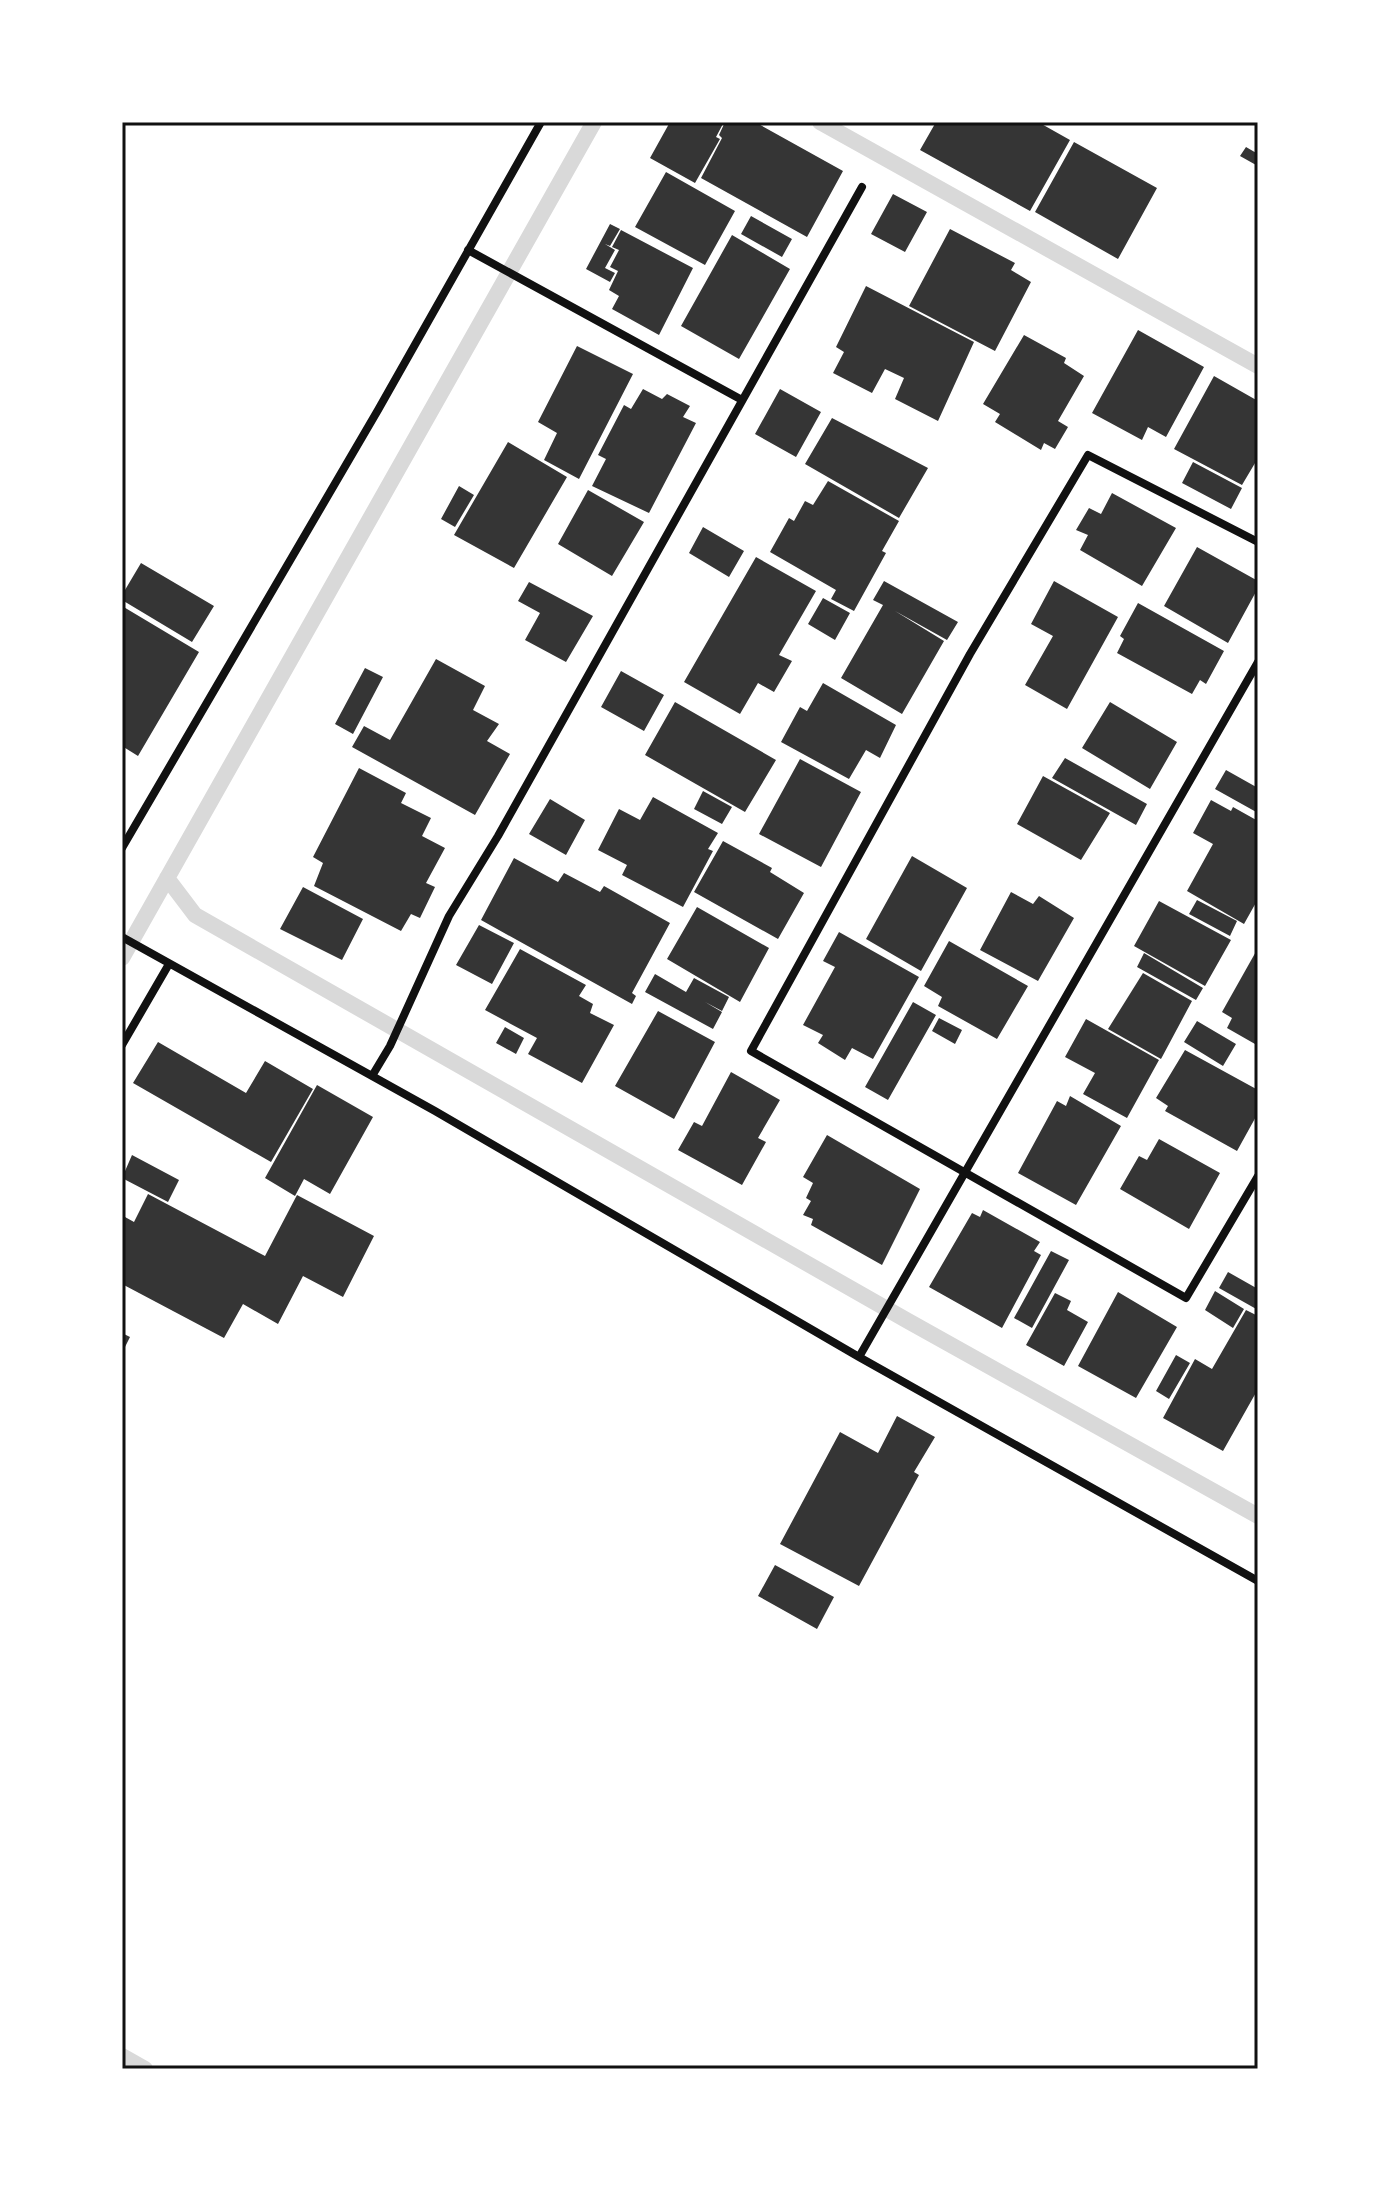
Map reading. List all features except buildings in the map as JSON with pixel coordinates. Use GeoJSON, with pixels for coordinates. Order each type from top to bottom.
{"type":"FeatureCollection","features":[{"type":"Feature","properties":{"kind":"street"},"geometry":{"type":"LineString","coordinates":[[122,848],[541,122]]}},
{"type":"Feature","properties":{"kind":"street"},"geometry":{"type":"LineString","coordinates":[[372,1076],[390,1046],[449,916],[498,836],[862,187]]}},
{"type":"Feature","properties":{"kind":"street"},"geometry":{"type":"LineString","coordinates":[[468,250],[742,400]]}},
{"type":"Feature","properties":{"kind":"street"},"geometry":{"type":"LineString","coordinates":[[1258,542],[1088,455],[970,654],[751,1051],[1186,1298],[1258,1176]]}},
{"type":"Feature","properties":{"kind":"street"},"geometry":{"type":"LineString","coordinates":[[859,1357],[1258,662]]}},
{"type":"Feature","properties":{"kind":"street"},"geometry":{"type":"LineString","coordinates":[[122,937],[1258,1581]]}},
{"type":"Feature","properties":{"kind":"street"},"geometry":{"type":"LineString","coordinates":[[122,1045],[169,964]]}},
{"type":"Feature","properties":{"kind":"waterway"},"geometry":{"type":"LineString","coordinates":[[122,958],[594,122]]}},
{"type":"Feature","properties":{"kind":"waterway"},"geometry":{"type":"LineString","coordinates":[[820,122],[1258,366]]}},
{"type":"Feature","properties":{"kind":"waterway"},"geometry":{"type":"LineString","coordinates":[[167,878],[195,915],[908,1321],[1258,1516]]}},
{"type":"Feature","properties":{"kind":"waterway"},"geometry":{"type":"LineString","coordinates":[[122,2056],[145,2069]]}}]}
